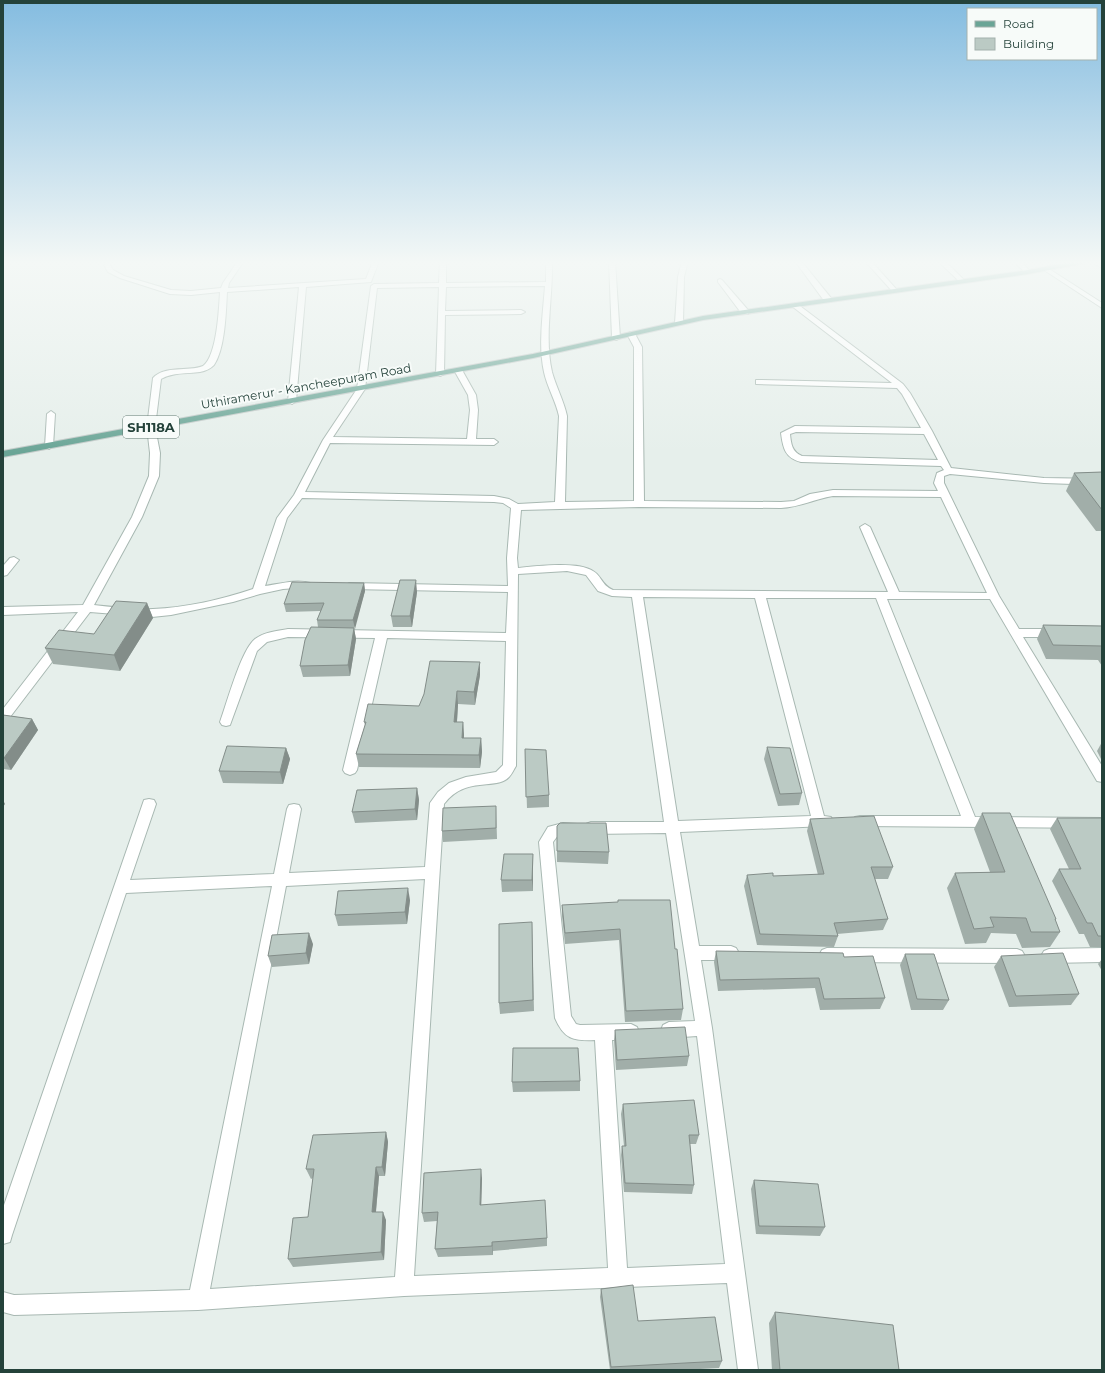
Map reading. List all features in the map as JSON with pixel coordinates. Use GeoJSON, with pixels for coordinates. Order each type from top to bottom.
{"type":"FeatureCollection","features":[{"type":"Feature","properties":{"kind":"main road","name":"Uthiramerur - Kancheepuram Road"},"geometry":{"type":"LineString","coordinates":[[3,454],[440,374],[616,338],[670,325]]}},
{"type":"Feature","properties":{"kind":"street"},"geometry":{"type":"LineString","coordinates":[[3,718],[87,608],[137,517],[154,476],[155,453],[151,427],[157,378],[164,374],[205,368],[213,359],[218,325]]}},
{"type":"Feature","properties":{"kind":"street"},"geometry":{"type":"LineString","coordinates":[[296,400],[301,325]]}},
{"type":"Feature","properties":{"kind":"street"},"geometry":{"type":"LineString","coordinates":[[258,590],[282,518],[299,495],[327,440],[361,389],[367,325]]}},
{"type":"Feature","properties":{"kind":"street"},"geometry":{"type":"LineString","coordinates":[[440,374],[441,325]]}},
{"type":"Feature","properties":{"kind":"street"},"geometry":{"type":"LineString","coordinates":[[547,325],[545,353],[549,374],[562,407],[560,505]]}},
{"type":"Feature","properties":{"kind":"street"},"geometry":{"type":"LineString","coordinates":[[615,325],[616,338]]}},
{"type":"Feature","properties":{"kind":"street"},"geometry":{"type":"LineString","coordinates":[[822,325],[900,386],[906,393],[947,467]]}},
{"type":"Feature","properties":{"kind":"street"},"geometry":{"type":"LineString","coordinates":[[631,334],[638,347],[640,504]]}},
{"type":"Feature","properties":{"kind":"street"},"geometry":{"type":"LineString","coordinates":[[458,370],[472,395],[474,410],[471,442]]}},
{"type":"Feature","properties":{"kind":"street"},"geometry":{"type":"LineString","coordinates":[[759,382],[900,386]]}},
{"type":"Feature","properties":{"kind":"street"},"geometry":{"type":"LineString","coordinates":[[49,446],[52,414]]}},
{"type":"Feature","properties":{"kind":"street"},"geometry":{"type":"LineString","coordinates":[[928,431],[796,429],[785,433],[790,455],[801,459],[947,467],[1017,480],[1067,483],[1102,482]]}},
{"type":"Feature","properties":{"kind":"street"},"geometry":{"type":"LineString","coordinates":[[327,440],[494,442]]}},
{"type":"Feature","properties":{"kind":"street"},"geometry":{"type":"LineString","coordinates":[[947,467],[940,475],[939,483],[994,596],[1102,777]]}},
{"type":"Feature","properties":{"kind":"street"},"geometry":{"type":"LineString","coordinates":[[299,495],[494,499],[506,501],[516,507],[640,504],[781,505],[795,504],[805,501],[813,496],[833,493],[944,494]]}},
{"type":"Feature","properties":{"kind":"street"},"geometry":{"type":"LineString","coordinates":[[404,1286],[437,803],[450,788],[462,782],[494,778],[504,774],[509,766],[513,589],[512,558],[516,507]]}},
{"type":"Feature","properties":{"kind":"street"},"geometry":{"type":"LineString","coordinates":[[865,527],[895,595]]}},
{"type":"Feature","properties":{"kind":"street"},"geometry":{"type":"LineString","coordinates":[[3,573],[14,560]]}},
{"type":"Feature","properties":{"kind":"street"},"geometry":{"type":"LineString","coordinates":[[513,570],[567,568],[580,570],[590,573],[602,589],[612,593],[994,596]]}},
{"type":"Feature","properties":{"kind":"street"},"geometry":{"type":"LineString","coordinates":[[3,610],[87,608],[152,613],[170,612],[233,599],[258,590],[283,586],[315,585]]}},
{"type":"Feature","properties":{"kind":"street"},"geometry":{"type":"LineString","coordinates":[[339,585],[513,589]]}},
{"type":"Feature","properties":{"kind":"street"},"geometry":{"type":"LineString","coordinates":[[637,592],[704,1028],[748,1370]]}},
{"type":"Feature","properties":{"kind":"street"},"geometry":{"type":"LineString","coordinates":[[760,595],[819,821]]}},
{"type":"Feature","properties":{"kind":"street"},"geometry":{"type":"LineString","coordinates":[[880,595],[970,821]]}},
{"type":"Feature","properties":{"kind":"street"},"geometry":{"type":"LineString","coordinates":[[1015,632],[1062,633]]}},
{"type":"Feature","properties":{"kind":"street"},"geometry":{"type":"LineString","coordinates":[[226,722],[252,650],[257,643],[264,638],[288,633],[511,637]]}},
{"type":"Feature","properties":{"kind":"street"},"geometry":{"type":"LineString","coordinates":[[350,770],[382,634]]}},
{"type":"Feature","properties":{"kind":"street"},"geometry":{"type":"LineString","coordinates":[[3,1235],[149,804]]}},
{"type":"Feature","properties":{"kind":"street"},"geometry":{"type":"LineString","coordinates":[[198,1300],[294,809]]}},
{"type":"Feature","properties":{"kind":"street"},"geometry":{"type":"LineString","coordinates":[[642,1031],[580,1033],[570,1029],[563,1018],[546,842],[549,834],[556,828],[672,827],[819,821],[1102,823]]}},
{"type":"Feature","properties":{"kind":"street"},"geometry":{"type":"LineString","coordinates":[[121,887],[433,873]]}},
{"type":"Feature","properties":{"kind":"street"},"geometry":{"type":"LineString","coordinates":[[693,953],[748,954]]}},
{"type":"Feature","properties":{"kind":"street"},"geometry":{"type":"LineString","coordinates":[[811,955],[952,957],[1102,955]]}},
{"type":"Feature","properties":{"kind":"street"},"geometry":{"type":"LineString","coordinates":[[658,1030],[704,1028]]}},
{"type":"Feature","properties":{"kind":"street"},"geometry":{"type":"LineString","coordinates":[[603,1033],[618,1278]]}},
{"type":"Feature","properties":{"kind":"street"},"geometry":{"type":"LineString","coordinates":[[3,1302],[14,1305],[198,1300],[404,1286],[736,1273]]}},
{"type":"Feature","properties":{"kind":"building"},"geometry":{"type":"Polygon","coordinates":[[[1102,472],[1102,510],[1074,473],[1102,472]]]}},
{"type":"Feature","properties":{"kind":"building"},"geometry":{"type":"Polygon","coordinates":[[[400,580],[416,580],[410,616],[391,616],[400,580]]]}},
{"type":"Feature","properties":{"kind":"building"},"geometry":{"type":"Polygon","coordinates":[[[292,582],[364,583],[353,620],[317,620],[324,603],[284,604],[292,582]]]}},
{"type":"Feature","properties":{"kind":"building"},"geometry":{"type":"Polygon","coordinates":[[[116,601],[147,603],[114,655],[45,648],[59,630],[94,634],[116,601]]]}},
{"type":"Feature","properties":{"kind":"building"},"geometry":{"type":"Polygon","coordinates":[[[1043,625],[1102,626],[1102,646],[1053,645],[1043,625]]]}},
{"type":"Feature","properties":{"kind":"building"},"geometry":{"type":"Polygon","coordinates":[[[311,627],[354,628],[348,665],[300,666],[305,640],[311,627]]]}},
{"type":"Feature","properties":{"kind":"building"},"geometry":{"type":"Polygon","coordinates":[[[430,661],[480,662],[474,692],[457,691],[454,722],[463,722],[462,738],[481,738],[479,755],[356,754],[366,722],[364,722],[368,704],[419,706],[424,694],[430,661]]]}},
{"type":"Feature","properties":{"kind":"building"},"geometry":{"type":"Polygon","coordinates":[[[3,715],[32,719],[4,758],[3,758],[3,715]]]}},
{"type":"Feature","properties":{"kind":"building"},"geometry":{"type":"Polygon","coordinates":[[[227,746],[286,748],[280,772],[219,771],[227,746]]]}},
{"type":"Feature","properties":{"kind":"building"},"geometry":{"type":"Polygon","coordinates":[[[767,747],[790,748],[802,793],[780,794],[767,747]]]}},
{"type":"Feature","properties":{"kind":"building"},"geometry":{"type":"Polygon","coordinates":[[[525,749],[546,750],[549,795],[526,797],[525,749]]]}},
{"type":"Feature","properties":{"kind":"building"},"geometry":{"type":"Polygon","coordinates":[[[417,788],[415,809],[352,812],[357,790],[417,788]]]}},
{"type":"Feature","properties":{"kind":"building"},"geometry":{"type":"Polygon","coordinates":[[[496,806],[496,828],[442,831],[443,808],[496,806]]]}},
{"type":"Feature","properties":{"kind":"building"},"geometry":{"type":"Polygon","coordinates":[[[982,813],[1010,813],[1056,919],[1060,932],[1031,932],[1026,918],[990,917],[994,927],[974,929],[955,873],[1005,872],[982,813]]]}},
{"type":"Feature","properties":{"kind":"building"},"geometry":{"type":"Polygon","coordinates":[[[874,816],[893,867],[871,867],[888,919],[834,923],[838,936],[760,934],[747,875],[773,873],[773,876],[824,874],[810,819],[874,816]]]}},
{"type":"Feature","properties":{"kind":"building"},"geometry":{"type":"Polygon","coordinates":[[[1057,818],[1102,818],[1102,936],[1098,936],[1092,923],[1087,923],[1059,869],[1081,869],[1057,818]]]}},
{"type":"Feature","properties":{"kind":"building"},"geometry":{"type":"Polygon","coordinates":[[[560,823],[606,823],[609,852],[557,851],[557,826],[560,823]]]}},
{"type":"Feature","properties":{"kind":"building"},"geometry":{"type":"Polygon","coordinates":[[[504,854],[533,854],[532,880],[501,880],[504,854]]]}},
{"type":"Feature","properties":{"kind":"building"},"geometry":{"type":"Polygon","coordinates":[[[408,888],[405,912],[335,915],[338,891],[408,888]]]}},
{"type":"Feature","properties":{"kind":"building"},"geometry":{"type":"Polygon","coordinates":[[[618,900],[670,900],[683,1009],[626,1011],[620,929],[565,933],[562,905],[618,902],[618,900]]]}},
{"type":"Feature","properties":{"kind":"building"},"geometry":{"type":"Polygon","coordinates":[[[532,922],[533,1000],[499,1003],[499,924],[532,922]]]}},
{"type":"Feature","properties":{"kind":"building"},"geometry":{"type":"Polygon","coordinates":[[[309,933],[306,953],[268,956],[272,935],[309,933]]]}},
{"type":"Feature","properties":{"kind":"building"},"geometry":{"type":"Polygon","coordinates":[[[716,951],[843,953],[844,957],[873,956],[885,998],[824,999],[819,978],[720,980],[716,951]]]}},
{"type":"Feature","properties":{"kind":"building"},"geometry":{"type":"Polygon","coordinates":[[[1063,953],[1079,994],[1016,996],[1001,956],[1063,953]]]}},
{"type":"Feature","properties":{"kind":"building"},"geometry":{"type":"Polygon","coordinates":[[[905,954],[934,954],[949,1000],[917,999],[905,954]]]}},
{"type":"Feature","properties":{"kind":"building"},"geometry":{"type":"Polygon","coordinates":[[[685,1027],[689,1056],[617,1060],[615,1030],[685,1027]]]}},
{"type":"Feature","properties":{"kind":"building"},"geometry":{"type":"Polygon","coordinates":[[[513,1048],[578,1048],[580,1081],[512,1082],[513,1048]]]}},
{"type":"Feature","properties":{"kind":"building"},"geometry":{"type":"Polygon","coordinates":[[[694,1100],[699,1135],[689,1135],[694,1185],[625,1183],[622,1146],[626,1146],[623,1104],[694,1100]]]}},
{"type":"Feature","properties":{"kind":"building"},"geometry":{"type":"Polygon","coordinates":[[[386,1132],[382,1167],[376,1167],[372,1212],[383,1212],[381,1252],[288,1259],[293,1218],[308,1217],[314,1169],[306,1169],[313,1135],[386,1132]]]}},
{"type":"Feature","properties":{"kind":"building"},"geometry":{"type":"Polygon","coordinates":[[[481,1169],[480,1205],[545,1200],[547,1238],[492,1242],[492,1246],[435,1249],[438,1212],[422,1213],[424,1173],[481,1169]]]}},
{"type":"Feature","properties":{"kind":"building"},"geometry":{"type":"Polygon","coordinates":[[[754,1180],[818,1184],[825,1227],[759,1226],[754,1180]]]}},
{"type":"Feature","properties":{"kind":"building"},"geometry":{"type":"Polygon","coordinates":[[[633,1285],[638,1321],[715,1317],[722,1361],[611,1367],[601,1289],[633,1285]]]}},
{"type":"Feature","properties":{"kind":"building"},"geometry":{"type":"Polygon","coordinates":[[[775,1312],[893,1325],[899,1370],[780,1370],[775,1312]]]}}]}
